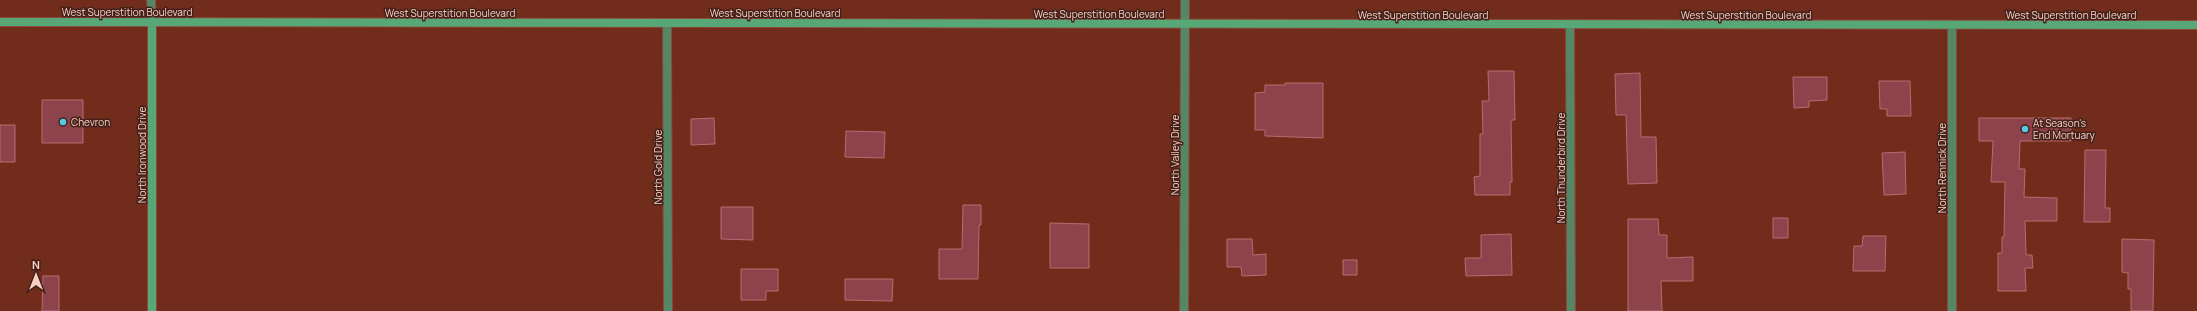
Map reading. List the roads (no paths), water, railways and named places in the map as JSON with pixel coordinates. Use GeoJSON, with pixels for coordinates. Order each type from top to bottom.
{"type":"FeatureCollection","features":[{"type":"Feature","properties":{"kind":"main road","name":"West Superstition Boulevard"},"geometry":{"type":"LineString","coordinates":[[0,22],[2197,25]]}},
{"type":"Feature","properties":{"kind":"main road","name":"North Ironwood Drive"},"geometry":{"type":"LineString","coordinates":[[152,22],[152,311]]}},
{"type":"Feature","properties":{"kind":"street","name":"North Ironwood Drive"},"geometry":{"type":"LineString","coordinates":[[152,0],[152,22]]}},
{"type":"Feature","properties":{"kind":"street","name":"North Valley Drive"},"geometry":{"type":"LineString","coordinates":[[1184,311],[1185,0]]}},
{"type":"Feature","properties":{"kind":"street","name":"North Gold Drive"},"geometry":{"type":"LineString","coordinates":[[667,23],[668,311]]}},
{"type":"Feature","properties":{"kind":"street","name":"North Thunderbird Drive"},"geometry":{"type":"LineString","coordinates":[[1570,25],[1571,311]]}},
{"type":"Feature","properties":{"kind":"street","name":"North Rennick Drive"},"geometry":{"type":"LineString","coordinates":[[1952,25],[1952,311]]}},
{"type":"Feature","properties":{"kind":"place","name":"Chevron"},"geometry":{"type":"Point","coordinates":[63,122]}},
{"type":"Feature","properties":{"kind":"place","name":"At Season's End Mortuary"},"geometry":{"type":"Point","coordinates":[2025,129]}}]}
